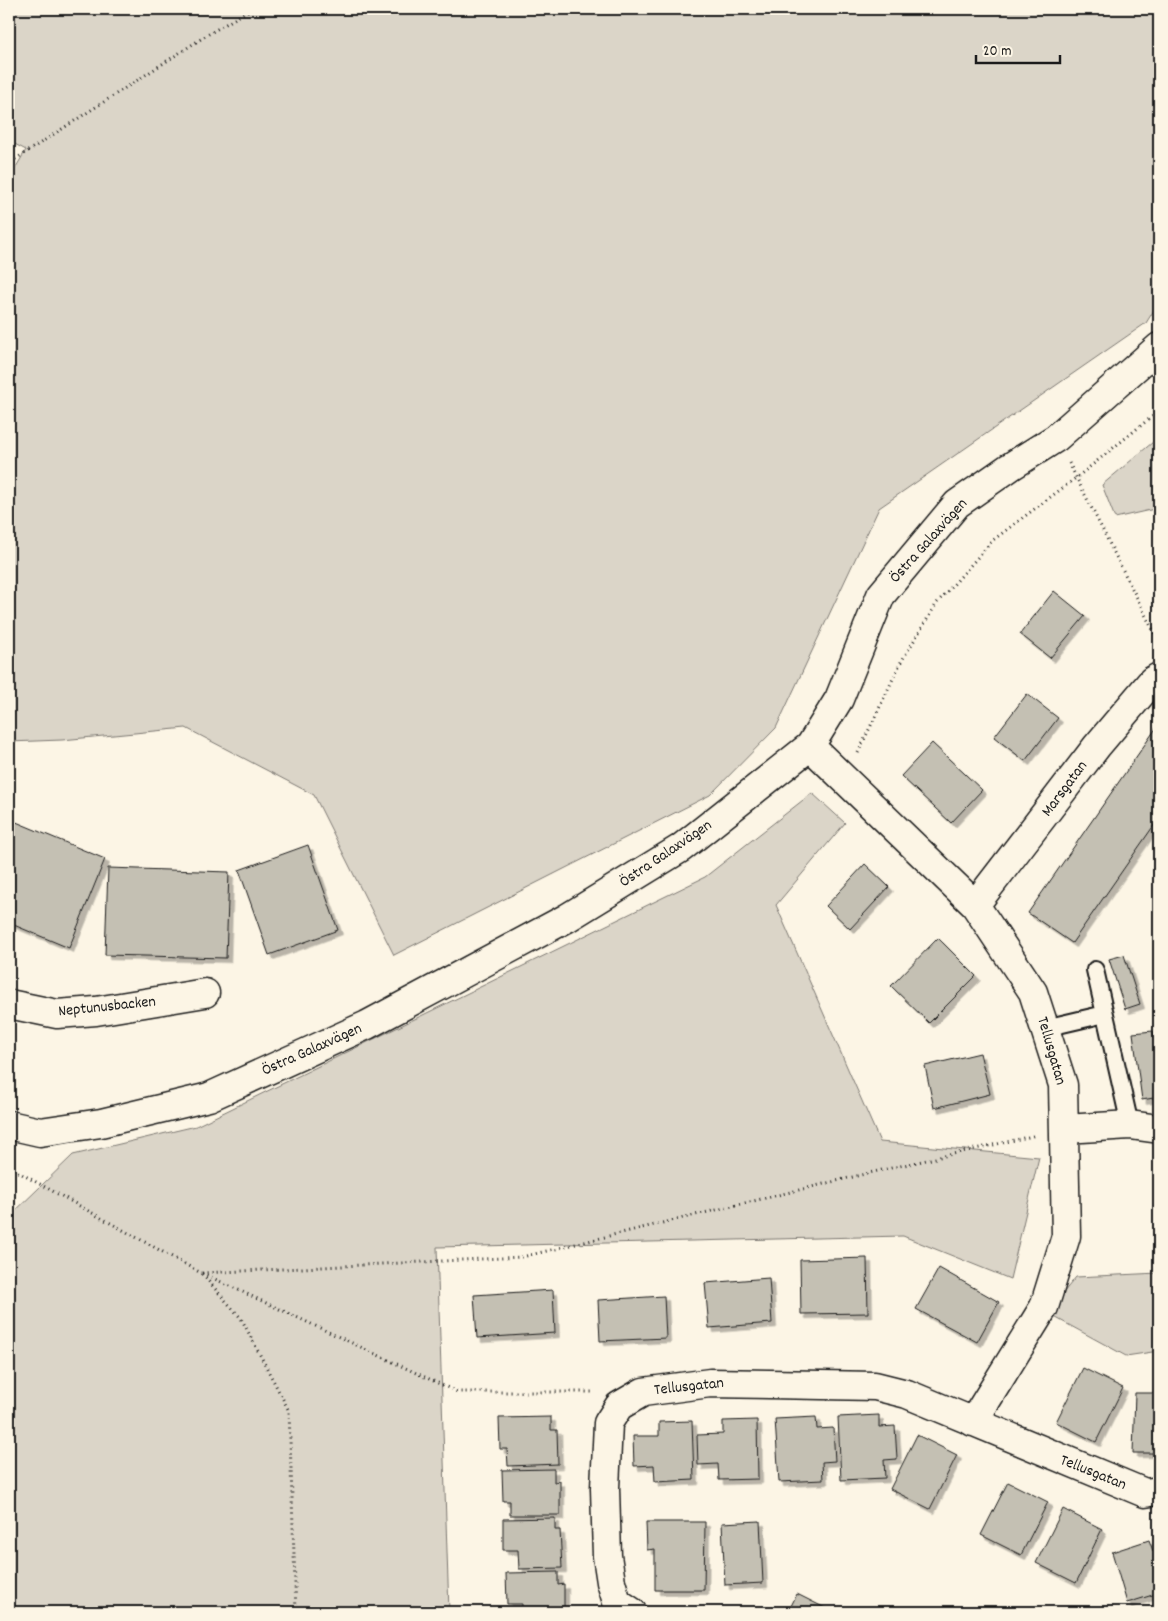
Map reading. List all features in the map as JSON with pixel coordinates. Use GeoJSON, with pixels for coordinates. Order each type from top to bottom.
{"type":"FeatureCollection","features":[{"type":"Feature","properties":{"kind":"street","name":"Östra Galaxvägen"},"geometry":{"type":"LineString","coordinates":[[9,1125],[40,1132],[101,1123],[209,1097],[367,1026],[567,918],[681,848],[810,746],[839,699],[881,595],[957,504],[1056,438],[1159,347]]}},
{"type":"Feature","properties":{"kind":"street","name":"Marsgatan"},"geometry":{"type":"LineString","coordinates":[[975,905],[1097,746],[1152,681],[1159,677]]}},
{"type":"Feature","properties":{"kind":"street","name":"Tellusgatan"},"geometry":{"type":"LineString","coordinates":[[810,746],[975,905],[1033,992],[1063,1085],[1066,1236],[1044,1307],[973,1422]]}},
{"type":"Feature","properties":{"kind":"street","name":"Neptunusbacken"},"geometry":{"type":"LineString","coordinates":[[9,1004],[57,1014],[96,1011],[205,993]]}},
{"type":"Feature","properties":{"kind":"street"},"geometry":{"type":"LineString","coordinates":[[1064,1129],[1130,1125],[1159,1129]]}},
{"type":"Feature","properties":{"kind":"street","name":"Tellusgatan"},"geometry":{"type":"LineString","coordinates":[[632,1612],[617,1602],[606,1556],[605,1488],[608,1424],[619,1406],[643,1392],[710,1383],[876,1386],[907,1394],[1145,1494],[1159,1491]]}},
{"type":"Feature","properties":{"kind":"lane"},"geometry":{"type":"LineString","coordinates":[[1094,970],[1130,1125]]}},
{"type":"Feature","properties":{"kind":"lane"},"geometry":{"type":"LineString","coordinates":[[1045,1028],[1105,1014]]}},
{"type":"Feature","properties":{"kind":"path"},"geometry":{"type":"LineString","coordinates":[[9,163],[250,9]]}},
{"type":"Feature","properties":{"kind":"path"},"geometry":{"type":"LineString","coordinates":[[846,781],[865,736],[902,662],[937,604],[993,540],[1076,478],[1159,411]]}},
{"type":"Feature","properties":{"kind":"path"},"geometry":{"type":"LineString","coordinates":[[1056,438],[1159,642]]}},
{"type":"Feature","properties":{"kind":"path"},"geometry":{"type":"LineString","coordinates":[[201,1273],[522,1257],[860,1175],[1064,1129]]}},
{"type":"Feature","properties":{"kind":"path"},"geometry":{"type":"LineString","coordinates":[[9,1167],[201,1273],[457,1392],[643,1392]]}},
{"type":"Feature","properties":{"kind":"path"},"geometry":{"type":"LineString","coordinates":[[201,1273],[241,1318],[289,1411],[296,1612]]}},
{"type":"Feature","properties":{"kind":"shaded area"},"geometry":{"type":"Polygon","coordinates":[[[9,9],[1159,9],[1159,302],[1146,323],[879,508],[776,728],[710,795],[394,955],[314,795],[186,728],[62,740],[9,742],[9,179],[26,150],[9,141],[9,9]]]}},
{"type":"Feature","properties":{"kind":"shaded area"},"geometry":{"type":"Polygon","coordinates":[[[1159,437],[1159,508],[1115,518],[1102,485],[1159,437]]]}},
{"type":"Feature","properties":{"kind":"shaded area"},"geometry":{"type":"Polygon","coordinates":[[[812,793],[845,823],[776,905],[880,1142],[1039,1157],[1010,1279],[903,1236],[437,1247],[449,1612],[9,1612],[9,1217],[73,1155],[196,1126],[705,877],[812,793]]]}},
{"type":"Feature","properties":{"kind":"shaded area"},"geometry":{"type":"Polygon","coordinates":[[[1159,1273],[1159,1351],[1126,1356],[1047,1313],[1076,1277],[1159,1273]]]}},
{"type":"Feature","properties":{"kind":"building"},"geometry":{"type":"Polygon","coordinates":[[[1054,591],[1085,616],[1050,658],[1020,634],[1054,591]]]}},
{"type":"Feature","properties":{"kind":"building"},"geometry":{"type":"Polygon","coordinates":[[[1027,694],[1058,718],[1025,761],[994,737],[1027,694]]]}},
{"type":"Feature","properties":{"kind":"building"},"geometry":{"type":"Polygon","coordinates":[[[1159,724],[1159,818],[1072,943],[1028,913],[1159,724]]]}},
{"type":"Feature","properties":{"kind":"building"},"geometry":{"type":"Polygon","coordinates":[[[932,743],[982,790],[951,823],[901,776],[932,743]]]}},
{"type":"Feature","properties":{"kind":"building"},"geometry":{"type":"Polygon","coordinates":[[[9,819],[105,859],[69,948],[9,923],[9,819]]]}},
{"type":"Feature","properties":{"kind":"building"},"geometry":{"type":"Polygon","coordinates":[[[308,845],[338,930],[269,955],[239,870],[308,845]]]}},
{"type":"Feature","properties":{"kind":"building"},"geometry":{"type":"Polygon","coordinates":[[[865,864],[889,887],[850,929],[826,906],[865,864]]]}},
{"type":"Feature","properties":{"kind":"building"},"geometry":{"type":"Polygon","coordinates":[[[108,868],[229,872],[226,958],[105,955],[108,868]]]}},
{"type":"Feature","properties":{"kind":"building"},"geometry":{"type":"Polygon","coordinates":[[[938,938],[976,976],[929,1023],[891,986],[938,938]]]}},
{"type":"Feature","properties":{"kind":"building"},"geometry":{"type":"Polygon","coordinates":[[[1124,955],[1140,1004],[1125,1009],[1109,959],[1124,955]]]}},
{"type":"Feature","properties":{"kind":"building"},"geometry":{"type":"Polygon","coordinates":[[[1153,1031],[1159,1071],[1159,1097],[1142,1100],[1133,1033],[1153,1031]]]}},
{"type":"Feature","properties":{"kind":"building"},"geometry":{"type":"Polygon","coordinates":[[[980,1053],[990,1094],[934,1108],[925,1066],[980,1053]]]}},
{"type":"Feature","properties":{"kind":"building"},"geometry":{"type":"Polygon","coordinates":[[[867,1258],[868,1313],[801,1314],[800,1260],[867,1258]]]}},
{"type":"Feature","properties":{"kind":"building"},"geometry":{"type":"Polygon","coordinates":[[[939,1268],[999,1302],[977,1342],[916,1309],[939,1268]]]}},
{"type":"Feature","properties":{"kind":"building"},"geometry":{"type":"Polygon","coordinates":[[[769,1278],[772,1323],[709,1328],[705,1283],[769,1278]]]}},
{"type":"Feature","properties":{"kind":"building"},"geometry":{"type":"Polygon","coordinates":[[[553,1290],[555,1333],[477,1338],[474,1295],[553,1290]]]}},
{"type":"Feature","properties":{"kind":"building"},"geometry":{"type":"Polygon","coordinates":[[[664,1296],[666,1338],[600,1341],[598,1300],[664,1296]]]}},
{"type":"Feature","properties":{"kind":"building"},"geometry":{"type":"Polygon","coordinates":[[[1083,1368],[1123,1388],[1096,1442],[1056,1422],[1083,1368]]]}},
{"type":"Feature","properties":{"kind":"building"},"geometry":{"type":"Polygon","coordinates":[[[1135,1393],[1159,1393],[1159,1453],[1133,1453],[1135,1393]]]}},
{"type":"Feature","properties":{"kind":"building"},"geometry":{"type":"Polygon","coordinates":[[[879,1415],[879,1427],[895,1426],[897,1459],[884,1460],[885,1478],[841,1480],[838,1417],[879,1415]]]}},
{"type":"Feature","properties":{"kind":"building"},"geometry":{"type":"Polygon","coordinates":[[[551,1417],[551,1430],[557,1430],[558,1464],[508,1466],[507,1449],[500,1449],[499,1418],[551,1417]]]}},
{"type":"Feature","properties":{"kind":"building"},"geometry":{"type":"Polygon","coordinates":[[[816,1417],[817,1429],[833,1428],[835,1461],[822,1462],[823,1480],[779,1482],[775,1419],[816,1417]]]}},
{"type":"Feature","properties":{"kind":"building"},"geometry":{"type":"Polygon","coordinates":[[[757,1420],[758,1479],[719,1480],[718,1464],[698,1465],[697,1435],[723,1434],[723,1421],[757,1420]]]}},
{"type":"Feature","properties":{"kind":"building"},"geometry":{"type":"Polygon","coordinates":[[[692,1421],[694,1480],[655,1482],[654,1465],[634,1466],[633,1436],[659,1436],[659,1422],[692,1421]]]}},
{"type":"Feature","properties":{"kind":"building"},"geometry":{"type":"Polygon","coordinates":[[[917,1435],[957,1455],[930,1509],[890,1489],[917,1435]]]}},
{"type":"Feature","properties":{"kind":"building"},"geometry":{"type":"Polygon","coordinates":[[[554,1469],[554,1482],[560,1481],[560,1515],[510,1515],[510,1501],[503,1501],[502,1470],[554,1469]]]}},
{"type":"Feature","properties":{"kind":"building"},"geometry":{"type":"Polygon","coordinates":[[[1008,1482],[1048,1502],[1021,1555],[981,1535],[1008,1482]]]}},
{"type":"Feature","properties":{"kind":"building"},"geometry":{"type":"Polygon","coordinates":[[[1063,1509],[1102,1529],[1076,1583],[1036,1563],[1063,1509]]]}},
{"type":"Feature","properties":{"kind":"building"},"geometry":{"type":"Polygon","coordinates":[[[555,1518],[555,1530],[560,1530],[562,1568],[519,1569],[518,1550],[503,1550],[503,1519],[555,1518]]]}},
{"type":"Feature","properties":{"kind":"building"},"geometry":{"type":"Polygon","coordinates":[[[760,1521],[763,1583],[725,1585],[722,1523],[760,1521]]]}},
{"type":"Feature","properties":{"kind":"building"},"geometry":{"type":"Polygon","coordinates":[[[646,1522],[705,1522],[704,1590],[655,1590],[655,1549],[647,1550],[646,1522]]]}},
{"type":"Feature","properties":{"kind":"building"},"geometry":{"type":"Polygon","coordinates":[[[1149,1540],[1153,1551],[1159,1549],[1159,1593],[1127,1603],[1112,1552],[1149,1540]]]}},
{"type":"Feature","properties":{"kind":"building"},"geometry":{"type":"Polygon","coordinates":[[[558,1572],[558,1585],[564,1584],[564,1612],[522,1612],[522,1604],[507,1604],[506,1573],[558,1572]]]}},
{"type":"Feature","properties":{"kind":"building"},"geometry":{"type":"Polygon","coordinates":[[[797,1594],[829,1610],[828,1612],[788,1612],[797,1594]]]}}]}
